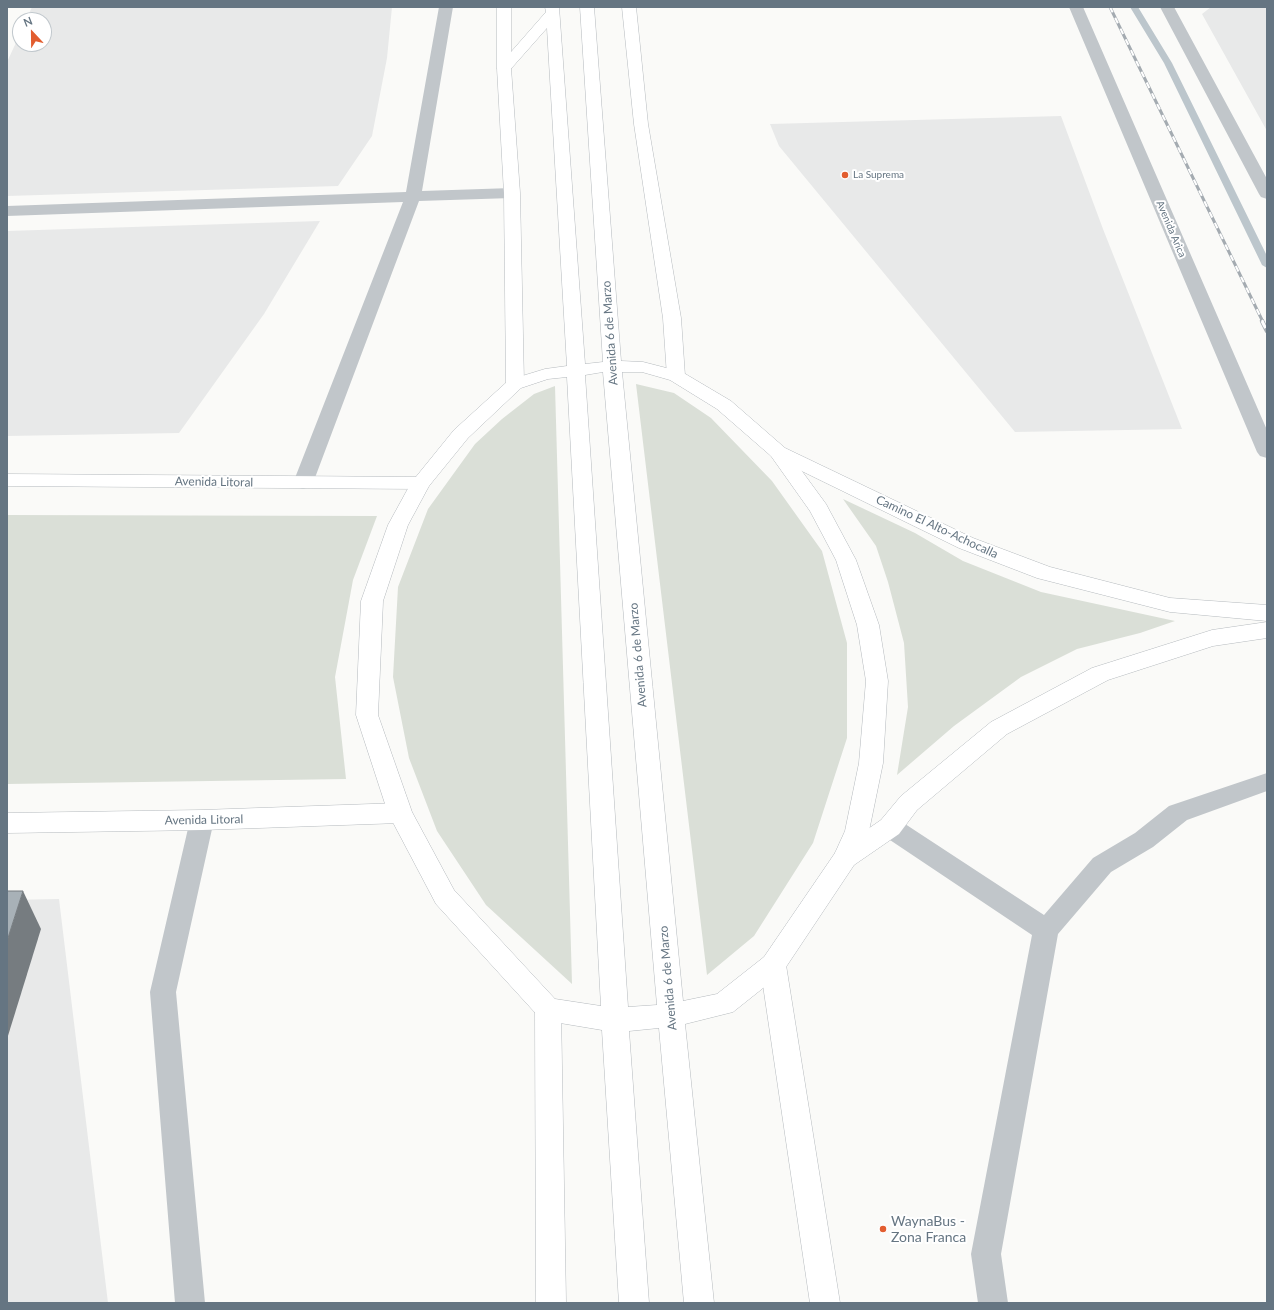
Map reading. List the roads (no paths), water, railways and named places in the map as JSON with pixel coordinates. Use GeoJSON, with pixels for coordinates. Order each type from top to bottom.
{"type":"FeatureCollection","features":[{"type":"Feature","properties":{"kind":"main road"},"geometry":{"type":"LineString","coordinates":[[504,7],[504,68],[512,193],[515,384]]}},
{"type":"Feature","properties":{"kind":"main road","name":"Avenida 6 de Marzo"},"geometry":{"type":"LineString","coordinates":[[587,7],[612,366],[671,1015],[699,1303]]}},
{"type":"Feature","properties":{"kind":"main road"},"geometry":{"type":"LineString","coordinates":[[629,7],[641,124],[672,318],[676,376]]}},
{"type":"Feature","properties":{"kind":"main road"},"geometry":{"type":"LineString","coordinates":[[504,68],[552,10]]}},
{"type":"Feature","properties":{"kind":"main road"},"geometry":{"type":"LineString","coordinates":[[552,10],[576,369],[615,1020],[634,1303]]}},
{"type":"Feature","properties":{"kind":"main road"},"geometry":{"type":"LineString","coordinates":[[612,366],[643,368],[676,376],[724,405],[778,452],[819,509],[846,560],[868,625],[877,680],[871,763],[856,831],[845,858],[773,965],[724,1004],[671,1015],[615,1020],[548,1009],[444,897],[400,813],[367,715],[372,601],[398,525],[421,483],[461,434],[515,384],[544,374],[576,369],[612,366]]}},
{"type":"Feature","properties":{"kind":"main road","name":"Camino El Alto-Achocalla"},"geometry":{"type":"LineString","coordinates":[[778,452],[966,543],[1044,574],[1170,605],[1267,613]]}},
{"type":"Feature","properties":{"kind":"main road","name":"Avenida Litoral"},"geometry":{"type":"LineString","coordinates":[[7,480],[421,483]]}},
{"type":"Feature","properties":{"kind":"main road"},"geometry":{"type":"LineString","coordinates":[[845,858],[890,827],[909,803],[998,728],[1100,674],[1212,638],[1267,630]]}},
{"type":"Feature","properties":{"kind":"main road","name":"Avenida Litoral"},"geometry":{"type":"LineString","coordinates":[[7,823],[202,820],[400,813]]}},
{"type":"Feature","properties":{"kind":"main road"},"geometry":{"type":"LineString","coordinates":[[773,965],[825,1303]]}},
{"type":"Feature","properties":{"kind":"main road"},"geometry":{"type":"LineString","coordinates":[[548,1009],[551,1303]]}},
{"type":"Feature","properties":{"kind":"street"},"geometry":{"type":"LineString","coordinates":[[303,483],[413,197],[446,7]]}},
{"type":"Feature","properties":{"kind":"street","name":"Avenida Arica"},"geometry":{"type":"LineString","coordinates":[[1076,7],[1267,452]]}},
{"type":"Feature","properties":{"kind":"street"},"geometry":{"type":"LineString","coordinates":[[1167,7],[1267,194]]}},
{"type":"Feature","properties":{"kind":"street"},"geometry":{"type":"LineString","coordinates":[[7,211],[512,193]]}},
{"type":"Feature","properties":{"kind":"street"},"geometry":{"type":"LineString","coordinates":[[993,1303],[986,1254],[1046,930],[1102,866],[1144,840],[1178,813],[1267,782]]}},
{"type":"Feature","properties":{"kind":"street"},"geometry":{"type":"LineString","coordinates":[[190,1303],[163,992],[202,820]]}},
{"type":"Feature","properties":{"kind":"street"},"geometry":{"type":"LineString","coordinates":[[890,827],[1046,930]]}},
{"type":"Feature","properties":{"kind":"waterway"},"geometry":{"type":"LineString","coordinates":[[1134,7],[1168,63],[1267,265]]}},
{"type":"Feature","properties":{"kind":"railway"},"geometry":{"type":"LineString","coordinates":[[1110,7],[1263,322]]}},
{"type":"Feature","properties":{"kind":"railway"},"geometry":{"type":"LineString","coordinates":[[1262,321],[1267,331]]}},
{"type":"Feature","properties":{"kind":"place","name":"La Suprema"},"geometry":{"type":"Point","coordinates":[845,175]}},
{"type":"Feature","properties":{"kind":"place","name":"WaynaBus - Zona Franca"},"geometry":{"type":"Point","coordinates":[883,1229]}}]}
